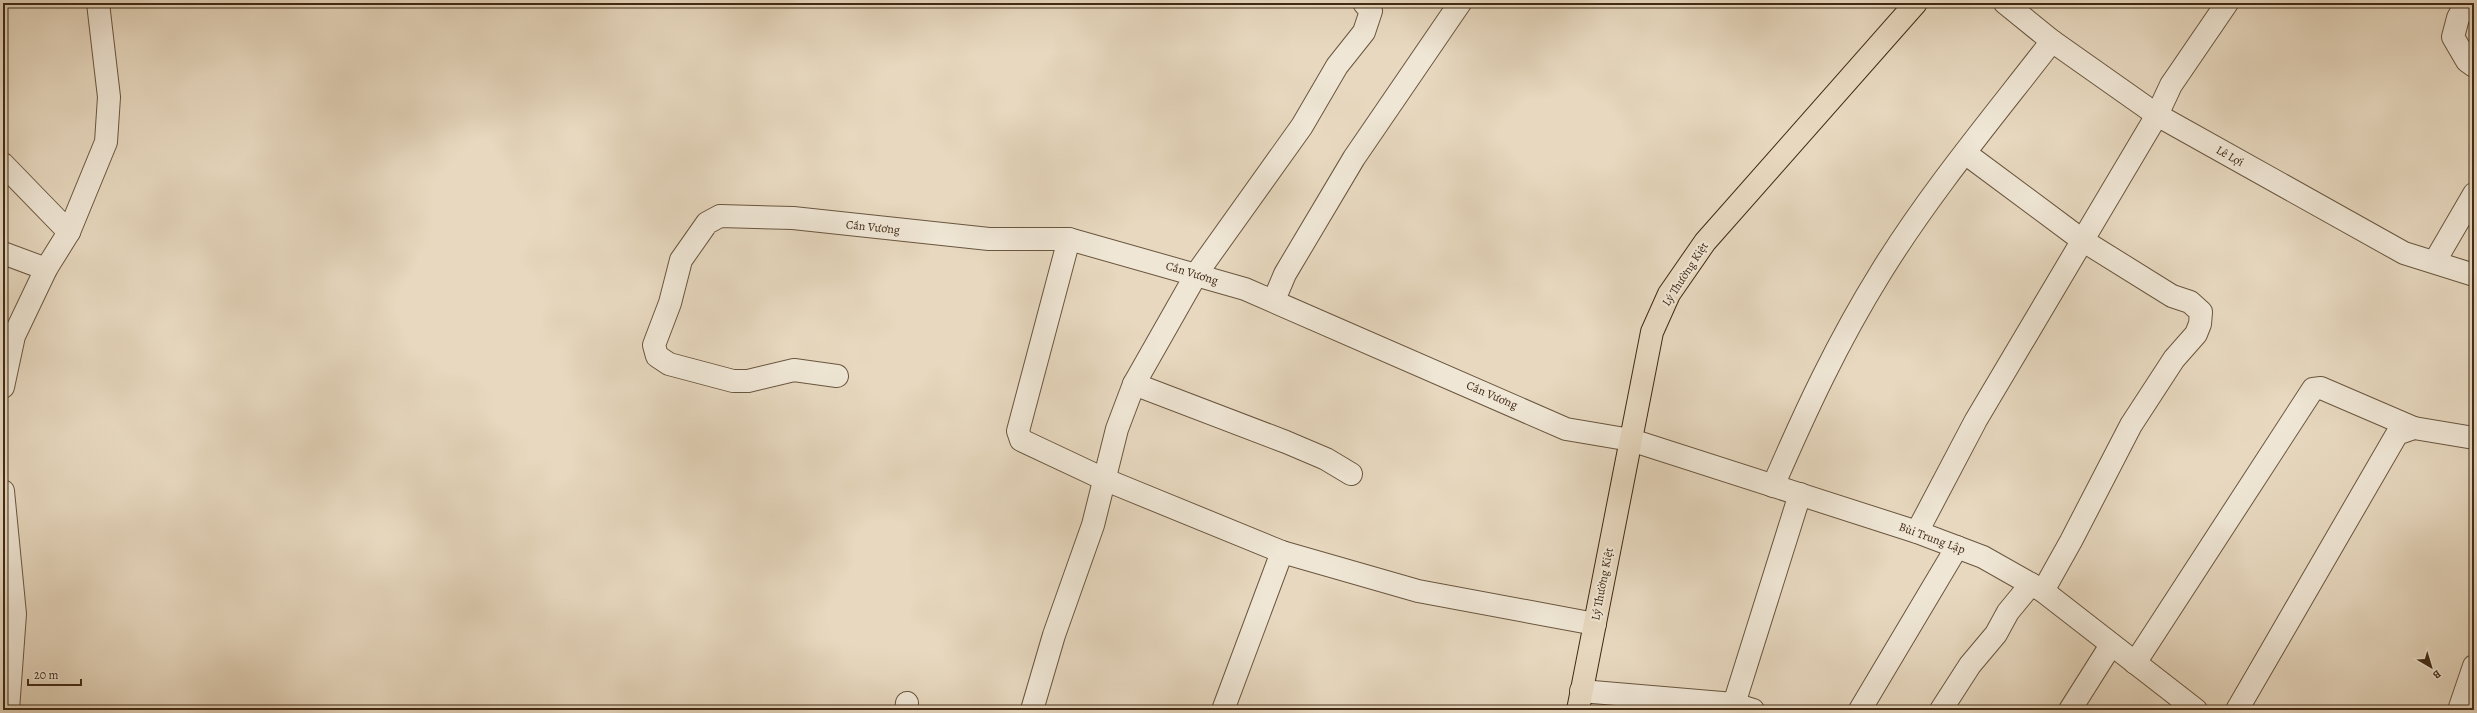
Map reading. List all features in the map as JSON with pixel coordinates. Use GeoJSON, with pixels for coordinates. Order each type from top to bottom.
{"type":"FeatureCollection","features":[{"type":"Feature","properties":{"kind":"main road","name":"Lý Thường Kiệt"},"geometry":{"type":"LineString","coordinates":[[1580,700],[1652,332],[1669,294],[1705,242],[1916,3]]}},
{"type":"Feature","properties":{"kind":"street"},"geometry":{"type":"LineString","coordinates":[[3,387],[14,336],[46,269],[69,232],[106,142],[109,97],[98,3]]}},
{"type":"Feature","properties":{"kind":"street"},"geometry":{"type":"LineString","coordinates":[[1032,710],[1054,635],[1093,525],[1106,480],[1118,429],[1134,384],[1197,273],[1302,126],[1337,66],[1364,32],[1371,11],[1364,3]]}},
{"type":"Feature","properties":{"kind":"street"},"geometry":{"type":"LineString","coordinates":[[1274,300],[1285,274],[1354,158],[1460,3]]}},
{"type":"Feature","properties":{"kind":"street","name":"Lê Lợi"},"geometry":{"type":"LineString","coordinates":[[2005,3],[2052,41],[2157,115],[2404,253],[2435,261],[2474,275]]}},
{"type":"Feature","properties":{"kind":"street"},"geometry":{"type":"LineString","coordinates":[[1917,532],[1976,420],[2157,115],[2171,85],[2227,3]]}},
{"type":"Feature","properties":{"kind":"street"},"geometry":{"type":"LineString","coordinates":[[2466,3],[2458,18],[2453,37],[2467,62],[2474,66]]}},
{"type":"Feature","properties":{"kind":"street"},"geometry":{"type":"LineString","coordinates":[[1773,486],[1815,390],[1846,331],[1882,271],[1965,152],[2052,41]]}},
{"type":"Feature","properties":{"kind":"street"},"geometry":{"type":"LineString","coordinates":[[1941,710],[1970,664],[1996,634],[2008,612],[2037,588],[2071,542],[2131,425],[2174,360],[2196,334],[2200,324],[2201,312],[2190,302],[2172,296],[2082,240],[1965,152]]}},
{"type":"Feature","properties":{"kind":"street"},"geometry":{"type":"LineString","coordinates":[[3,164],[69,232]]}},
{"type":"Feature","properties":{"kind":"street"},"geometry":{"type":"LineString","coordinates":[[2435,261],[2474,194]]}},
{"type":"Feature","properties":{"kind":"street","name":"Cần Vương"},"geometry":{"type":"LineString","coordinates":[[837,376],[794,370],[748,381],[732,381],[669,364],[657,356],[654,345],[670,303],[681,260],[688,248],[712,218],[727,214],[793,218],[989,240],[1069,239],[1197,273],[1274,300],[1314,321],[1519,406],[1566,429],[1631,440]]}},
{"type":"Feature","properties":{"kind":"street"},"geometry":{"type":"LineString","coordinates":[[1069,239],[1018,436],[1021,440],[1106,480],[1282,552],[1418,591],[1595,624]]}},
{"type":"Feature","properties":{"kind":"street"},"geometry":{"type":"LineString","coordinates":[[3,253],[46,269]]}},
{"type":"Feature","properties":{"kind":"street"},"geometry":{"type":"LineString","coordinates":[[1134,384],[1286,442],[1326,459],[1351,474]]}},
{"type":"Feature","properties":{"kind":"street"},"geometry":{"type":"LineString","coordinates":[[2134,663],[2312,389],[2321,388],[2414,428],[2474,438]]}},
{"type":"Feature","properties":{"kind":"street"},"geometry":{"type":"LineString","coordinates":[[2237,710],[2397,434],[2414,428]]}},
{"type":"Feature","properties":{"kind":"street","name":"Bùi Trung Lập"},"geometry":{"type":"LineString","coordinates":[[1631,440],[1917,532],[1983,557],[2037,588],[2196,710]]}},
{"type":"Feature","properties":{"kind":"street"},"geometry":{"type":"LineString","coordinates":[[3,491],[15,614],[8,710]]}},
{"type":"Feature","properties":{"kind":"street"},"geometry":{"type":"LineString","coordinates":[[1580,700],[1744,707],[1800,494]]}},
{"type":"Feature","properties":{"kind":"street"},"geometry":{"type":"LineString","coordinates":[[1860,710],[1956,547]]}},
{"type":"Feature","properties":{"kind":"street"},"geometry":{"type":"LineString","coordinates":[[1223,710],[1282,552]]}},
{"type":"Feature","properties":{"kind":"street"},"geometry":{"type":"LineString","coordinates":[[2070,710],[2111,645]]}},
{"type":"Feature","properties":{"kind":"street"},"geometry":{"type":"LineString","coordinates":[[2459,710],[2474,666]]}}]}
